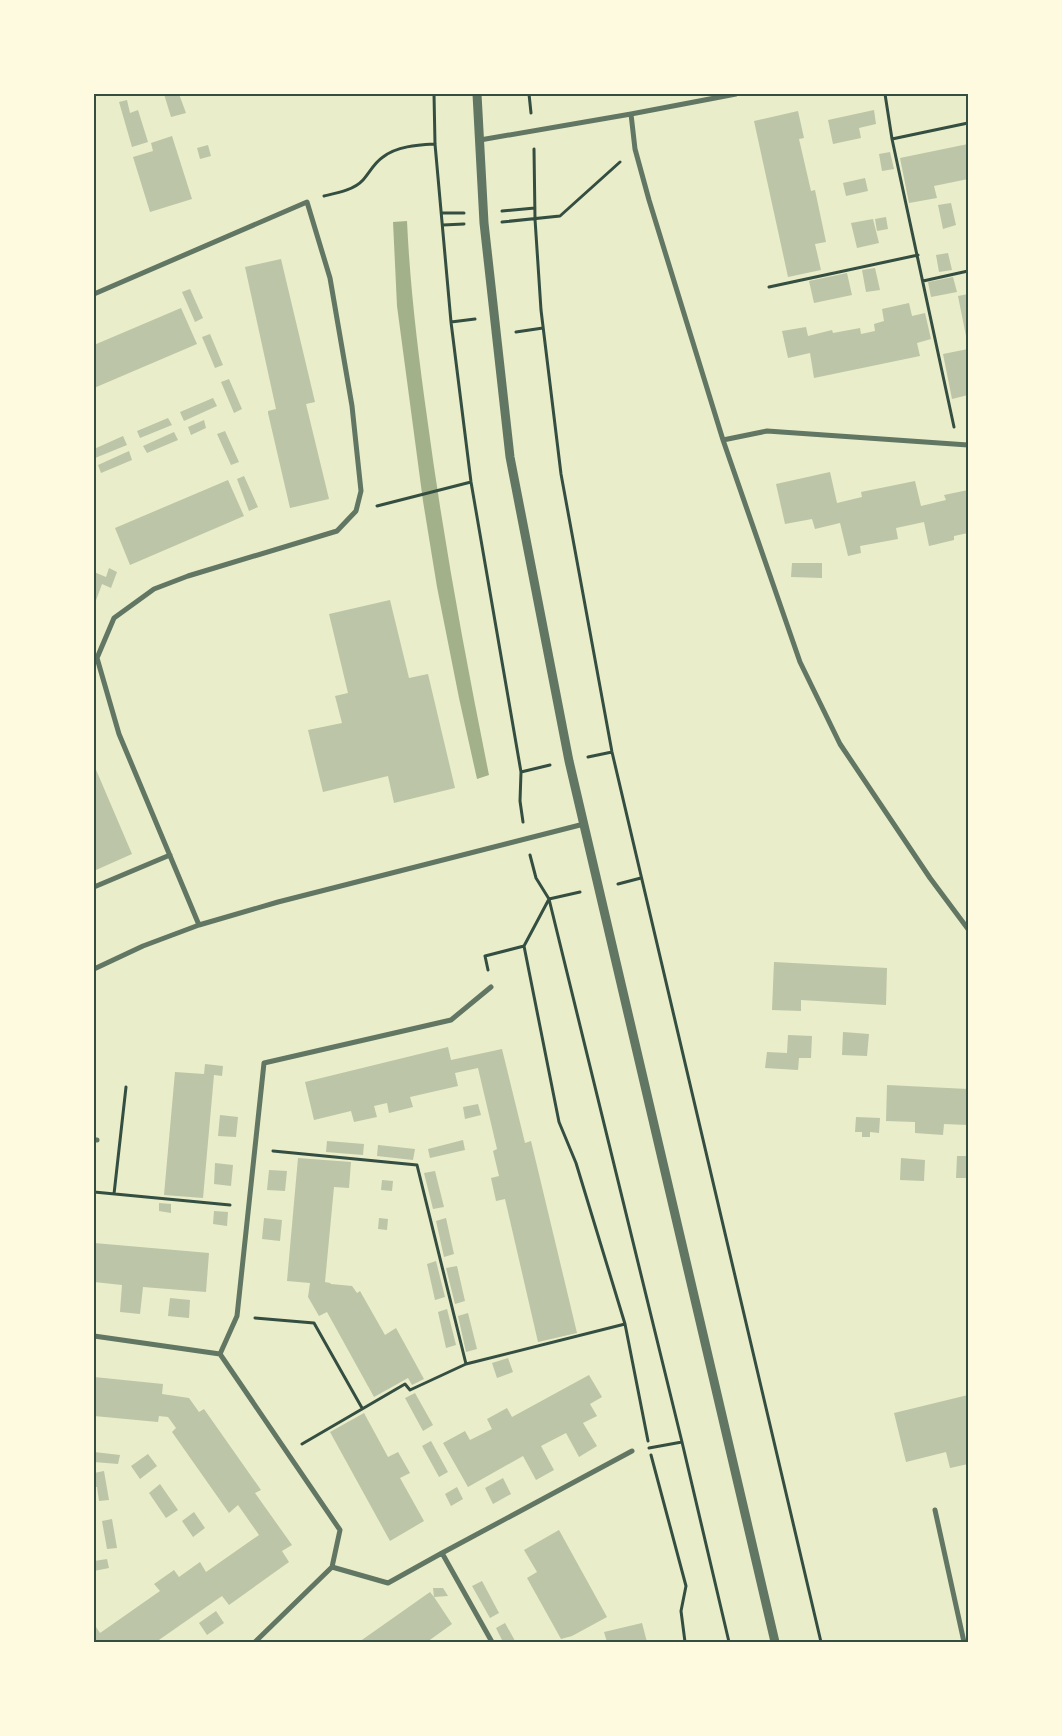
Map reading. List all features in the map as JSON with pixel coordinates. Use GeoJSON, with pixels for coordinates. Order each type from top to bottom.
{"type":"FeatureCollection","features":[{"type":"Feature","properties":{"kind":"street"},"geometry":{"type":"LineString","coordinates":[[477,94],[484,223],[510,457],[584,824],[775,1642]]}},
{"type":"Feature","properties":{"kind":"street"},"geometry":{"type":"LineString","coordinates":[[480,140],[736,94]]}},
{"type":"Feature","properties":{"kind":"street"},"geometry":{"type":"LineString","coordinates":[[631,114],[635,149],[649,200],[724,440],[800,662],[840,744],[930,878],[968,929]]}},
{"type":"Feature","properties":{"kind":"street"},"geometry":{"type":"LineString","coordinates":[[94,294],[307,202],[330,278],[352,406],[362,491],[356,511],[337,531],[188,576],[154,589],[114,618],[97,658],[119,734],[199,925]]}},
{"type":"Feature","properties":{"kind":"street"},"geometry":{"type":"LineString","coordinates":[[724,440],[767,431],[968,445]]}},
{"type":"Feature","properties":{"kind":"street"},"geometry":{"type":"LineString","coordinates":[[94,969],[144,946],[199,925],[278,902],[584,824]]}},
{"type":"Feature","properties":{"kind":"street"},"geometry":{"type":"LineString","coordinates":[[94,887],[170,855]]}},
{"type":"Feature","properties":{"kind":"street"},"geometry":{"type":"LineString","coordinates":[[220,1354],[236,1316],[264,1063],[451,1020],[491,988]]}},
{"type":"Feature","properties":{"kind":"street"},"geometry":{"type":"LineString","coordinates":[[94,1336],[220,1354],[340,1530],[332,1567],[255,1642]]}},
{"type":"Feature","properties":{"kind":"street"},"geometry":{"type":"LineString","coordinates":[[332,1567],[388,1583],[632,1451]]}},
{"type":"Feature","properties":{"kind":"street"},"geometry":{"type":"LineString","coordinates":[[935,1510],[964,1642]]}},
{"type":"Feature","properties":{"kind":"street"},"geometry":{"type":"LineString","coordinates":[[442,1554],[492,1642]]}},
{"type":"Feature","properties":{"kind":"path"},"geometry":{"type":"LineString","coordinates":[[434,94],[435,144],[451,322],[471,482],[521,772],[520,801],[526,838],[536,878],[549,899],[729,1642]]}},
{"type":"Feature","properties":{"kind":"path"},"geometry":{"type":"LineString","coordinates":[[885,94],[892,139],[958,445]]}},
{"type":"Feature","properties":{"kind":"path"},"geometry":{"type":"LineString","coordinates":[[892,139],[968,123]]}},
{"type":"Feature","properties":{"kind":"path"},"geometry":{"type":"LineString","coordinates":[[534,131],[535,219],[543,328],[561,474],[612,752],[821,1642]]}},
{"type":"Feature","properties":{"kind":"path"},"geometry":{"type":"LineString","coordinates":[[307,202],[353,188],[363,180],[371,168],[384,155],[410,146],[435,144]]}},
{"type":"Feature","properties":{"kind":"path"},"geometry":{"type":"LineString","coordinates":[[443,225],[560,216],[635,149]]}},
{"type":"Feature","properties":{"kind":"path"},"geometry":{"type":"LineString","coordinates":[[769,287],[918,255]]}},
{"type":"Feature","properties":{"kind":"path"},"geometry":{"type":"LineString","coordinates":[[923,280],[968,271]]}},
{"type":"Feature","properties":{"kind":"path"},"geometry":{"type":"LineString","coordinates":[[516,341],[515,332],[543,328]]}},
{"type":"Feature","properties":{"kind":"path"},"geometry":{"type":"LineString","coordinates":[[356,511],[471,482]]}},
{"type":"Feature","properties":{"kind":"path"},"geometry":{"type":"LineString","coordinates":[[549,899],[524,946],[559,1122],[576,1163],[625,1324],[649,1448],[686,1586],[681,1611],[686,1642]]}},
{"type":"Feature","properties":{"kind":"path"},"geometry":{"type":"LineString","coordinates":[[491,988],[485,956],[524,946]]}},
{"type":"Feature","properties":{"kind":"path"},"geometry":{"type":"LineString","coordinates":[[114,1194],[126,1087]]}},
{"type":"Feature","properties":{"kind":"path"},"geometry":{"type":"LineString","coordinates":[[255,1149],[417,1165],[466,1364]]}},
{"type":"Feature","properties":{"kind":"path"},"geometry":{"type":"LineString","coordinates":[[94,1192],[248,1207]]}},
{"type":"Feature","properties":{"kind":"path"},"geometry":{"type":"LineString","coordinates":[[236,1316],[314,1323],[362,1408]]}},
{"type":"Feature","properties":{"kind":"path"},"geometry":{"type":"LineString","coordinates":[[287,1452],[405,1384],[410,1390],[466,1364],[625,1324]]}},
{"type":"Feature","properties":{"kind":"path"},"geometry":{"type":"LineString","coordinates":[[632,1451],[682,1442]]}},
{"type":"Feature","properties":{"kind":"shaded area"},"geometry":{"type":"Polygon","coordinates":[[[407,221],[420,368],[433,462],[471,686],[489,775],[477,779],[437,587],[423,501],[397,306],[393,222],[407,221]]]}},
{"type":"Feature","properties":{"kind":"building"},"geometry":{"type":"Polygon","coordinates":[[[164,94],[179,94],[186,113],[171,117],[164,94]]]}},
{"type":"Feature","properties":{"kind":"building"},"geometry":{"type":"Polygon","coordinates":[[[127,100],[130,113],[138,110],[148,142],[132,147],[119,102],[127,100]]]}},
{"type":"Feature","properties":{"kind":"building"},"geometry":{"type":"Polygon","coordinates":[[[874,110],[876,124],[859,128],[861,138],[833,144],[828,120],[874,110]]]}},
{"type":"Feature","properties":{"kind":"building"},"geometry":{"type":"Polygon","coordinates":[[[798,111],[804,138],[799,139],[811,191],[815,190],[826,242],[815,244],[821,270],[788,277],[754,121],[798,111]]]}},
{"type":"Feature","properties":{"kind":"building"},"geometry":{"type":"Polygon","coordinates":[[[172,136],[192,199],[150,212],[133,157],[153,151],[151,143],[172,136]]]}},
{"type":"Feature","properties":{"kind":"building"},"geometry":{"type":"Polygon","coordinates":[[[968,144],[968,179],[934,186],[937,198],[909,203],[900,158],[968,144]]]}},
{"type":"Feature","properties":{"kind":"building"},"geometry":{"type":"Polygon","coordinates":[[[208,145],[211,156],[200,159],[197,148],[208,145]]]}},
{"type":"Feature","properties":{"kind":"building"},"geometry":{"type":"Polygon","coordinates":[[[890,152],[894,169],[882,171],[879,154],[890,152]]]}},
{"type":"Feature","properties":{"kind":"building"},"geometry":{"type":"Polygon","coordinates":[[[865,178],[868,191],[846,196],[843,183],[865,178]]]}},
{"type":"Feature","properties":{"kind":"building"},"geometry":{"type":"Polygon","coordinates":[[[951,203],[956,225],[943,229],[938,205],[951,203]]]}},
{"type":"Feature","properties":{"kind":"building"},"geometry":{"type":"Polygon","coordinates":[[[886,217],[888,229],[877,231],[875,219],[886,217]]]}},
{"type":"Feature","properties":{"kind":"building"},"geometry":{"type":"Polygon","coordinates":[[[873,219],[879,243],[857,248],[851,223],[873,219]]]}},
{"type":"Feature","properties":{"kind":"building"},"geometry":{"type":"Polygon","coordinates":[[[948,253],[952,270],[939,272],[936,255],[948,253]]]}},
{"type":"Feature","properties":{"kind":"building"},"geometry":{"type":"Polygon","coordinates":[[[281,259],[315,402],[306,404],[329,499],[290,508],[268,413],[268,411],[276,409],[245,267],[281,259]]]}},
{"type":"Feature","properties":{"kind":"building"},"geometry":{"type":"Polygon","coordinates":[[[875,268],[880,290],[866,292],[862,270],[875,268]]]}},
{"type":"Feature","properties":{"kind":"building"},"geometry":{"type":"Polygon","coordinates":[[[847,273],[852,295],[814,303],[809,281],[847,273]]]}},
{"type":"Feature","properties":{"kind":"building"},"geometry":{"type":"Polygon","coordinates":[[[953,277],[957,292],[931,297],[928,282],[953,277]]]}},
{"type":"Feature","properties":{"kind":"building"},"geometry":{"type":"Polygon","coordinates":[[[190,289],[203,318],[195,322],[182,292],[190,289]]]}},
{"type":"Feature","properties":{"kind":"building"},"geometry":{"type":"Polygon","coordinates":[[[968,294],[968,341],[967,341],[958,296],[968,294]]]}},
{"type":"Feature","properties":{"kind":"building"},"geometry":{"type":"Polygon","coordinates":[[[909,303],[912,316],[925,313],[931,339],[917,343],[920,356],[814,378],[810,353],[788,358],[782,331],[806,327],[808,336],[832,330],[833,333],[860,328],[861,334],[875,331],[874,324],[884,321],[882,309],[909,303]]]}},
{"type":"Feature","properties":{"kind":"building"},"geometry":{"type":"Polygon","coordinates":[[[181,308],[197,344],[94,388],[94,345],[181,308]]]}},
{"type":"Feature","properties":{"kind":"building"},"geometry":{"type":"Polygon","coordinates":[[[210,334],[223,365],[215,368],[202,337],[210,334]]]}},
{"type":"Feature","properties":{"kind":"building"},"geometry":{"type":"Polygon","coordinates":[[[968,349],[968,395],[952,399],[943,354],[968,349]]]}},
{"type":"Feature","properties":{"kind":"building"},"geometry":{"type":"Polygon","coordinates":[[[229,379],[242,409],[234,413],[221,382],[229,379]]]}},
{"type":"Feature","properties":{"kind":"building"},"geometry":{"type":"Polygon","coordinates":[[[213,398],[217,406],[184,421],[180,412],[213,398]]]}},
{"type":"Feature","properties":{"kind":"building"},"geometry":{"type":"Polygon","coordinates":[[[168,418],[172,425],[140,438],[137,431],[168,418]]]}},
{"type":"Feature","properties":{"kind":"building"},"geometry":{"type":"Polygon","coordinates":[[[204,420],[206,428],[191,435],[188,427],[204,420]]]}},
{"type":"Feature","properties":{"kind":"building"},"geometry":{"type":"Polygon","coordinates":[[[225,431],[239,462],[231,465],[217,434],[225,431]]]}},
{"type":"Feature","properties":{"kind":"building"},"geometry":{"type":"Polygon","coordinates":[[[174,432],[178,440],[147,453],[143,446],[174,432]]]}},
{"type":"Feature","properties":{"kind":"building"},"geometry":{"type":"Polygon","coordinates":[[[123,436],[127,445],[95,458],[94,449],[123,436]]]}},
{"type":"Feature","properties":{"kind":"building"},"geometry":{"type":"Polygon","coordinates":[[[129,451],[132,460],[101,473],[98,465],[129,451]]]}},
{"type":"Feature","properties":{"kind":"building"},"geometry":{"type":"Polygon","coordinates":[[[830,472],[837,503],[862,497],[861,492],[915,481],[921,506],[946,500],[944,495],[968,490],[968,533],[954,536],[954,540],[929,546],[924,522],[896,528],[898,539],[860,546],[861,553],[848,556],[840,523],[815,529],[812,519],[785,524],[776,484],[830,472]]]}},
{"type":"Feature","properties":{"kind":"building"},"geometry":{"type":"Polygon","coordinates":[[[244,476],[258,507],[249,511],[237,479],[244,476]]]}},
{"type":"Feature","properties":{"kind":"building"},"geometry":{"type":"Polygon","coordinates":[[[228,480],[244,516],[130,565],[115,528],[228,480]]]}},
{"type":"Feature","properties":{"kind":"building"},"geometry":{"type":"Polygon","coordinates":[[[792,563],[822,563],[822,578],[791,577],[792,563]]]}},
{"type":"Feature","properties":{"kind":"building"},"geometry":{"type":"Polygon","coordinates":[[[109,568],[117,572],[111,588],[102,584],[94,606],[94,572],[106,577],[109,568]]]}},
{"type":"Feature","properties":{"kind":"building"},"geometry":{"type":"Polygon","coordinates":[[[390,600],[409,678],[428,674],[455,788],[394,803],[388,776],[323,792],[308,730],[342,723],[335,696],[348,693],[329,614],[390,600]]]}},
{"type":"Feature","properties":{"kind":"building"},"geometry":{"type":"Polygon","coordinates":[[[94,765],[132,854],[96,870],[94,865],[94,765]]]}},
{"type":"Feature","properties":{"kind":"building"},"geometry":{"type":"Polygon","coordinates":[[[774,962],[887,968],[886,1005],[801,1000],[801,1011],[772,1010],[774,962]]]}},
{"type":"Feature","properties":{"kind":"building"},"geometry":{"type":"Polygon","coordinates":[[[843,1032],[869,1034],[867,1056],[842,1055],[843,1032]]]}},
{"type":"Feature","properties":{"kind":"building"},"geometry":{"type":"Polygon","coordinates":[[[788,1035],[812,1036],[811,1058],[799,1058],[798,1070],[765,1068],[767,1052],[787,1053],[788,1035]]]}},
{"type":"Feature","properties":{"kind":"building"},"geometry":{"type":"Polygon","coordinates":[[[448,1047],[451,1060],[502,1049],[525,1143],[531,1141],[577,1333],[538,1342],[505,1199],[496,1201],[491,1178],[499,1176],[493,1151],[497,1149],[478,1068],[455,1073],[458,1086],[410,1097],[413,1107],[389,1113],[387,1103],[374,1106],[377,1117],[354,1122],[351,1111],[314,1120],[305,1082],[448,1047]]]}},
{"type":"Feature","properties":{"kind":"building"},"geometry":{"type":"Polygon","coordinates":[[[205,1064],[223,1066],[222,1076],[214,1075],[203,1198],[164,1195],[175,1072],[204,1074],[205,1064]]]}},
{"type":"Feature","properties":{"kind":"building"},"geometry":{"type":"Polygon","coordinates":[[[887,1085],[968,1089],[968,1125],[944,1124],[943,1135],[915,1133],[915,1122],[886,1121],[887,1085]]]}},
{"type":"Feature","properties":{"kind":"building"},"geometry":{"type":"Polygon","coordinates":[[[478,1104],[481,1115],[465,1119],[463,1107],[478,1104]]]}},
{"type":"Feature","properties":{"kind":"building"},"geometry":{"type":"Polygon","coordinates":[[[220,1115],[238,1117],[236,1137],[218,1136],[220,1115]]]}},
{"type":"Feature","properties":{"kind":"building"},"geometry":{"type":"Polygon","coordinates":[[[856,1117],[880,1118],[879,1133],[870,1132],[870,1137],[862,1137],[862,1132],[855,1132],[856,1117]]]}},
{"type":"Feature","properties":{"kind":"building"},"geometry":{"type":"Polygon","coordinates":[[[463,1140],[465,1150],[430,1158],[428,1149],[463,1140]]]}},
{"type":"Feature","properties":{"kind":"building"},"geometry":{"type":"Polygon","coordinates":[[[327,1141],[364,1144],[363,1155],[326,1152],[327,1141]]]}},
{"type":"Feature","properties":{"kind":"building"},"geometry":{"type":"Polygon","coordinates":[[[378,1145],[415,1149],[413,1160],[377,1156],[378,1145]]]}},
{"type":"Feature","properties":{"kind":"building"},"geometry":{"type":"Polygon","coordinates":[[[957,1156],[968,1156],[968,1178],[956,1178],[957,1156]]]}},
{"type":"Feature","properties":{"kind":"building"},"geometry":{"type":"Polygon","coordinates":[[[298,1158],[351,1162],[349,1188],[334,1187],[325,1282],[352,1286],[357,1293],[360,1291],[385,1335],[396,1328],[424,1379],[412,1385],[408,1378],[374,1397],[327,1312],[319,1316],[308,1297],[310,1283],[287,1281],[298,1158]]]}},
{"type":"Feature","properties":{"kind":"building"},"geometry":{"type":"Polygon","coordinates":[[[901,1158],[925,1160],[924,1181],[900,1180],[901,1158]]]}},
{"type":"Feature","properties":{"kind":"building"},"geometry":{"type":"Polygon","coordinates":[[[215,1163],[233,1165],[231,1186],[214,1184],[215,1163]]]}},
{"type":"Feature","properties":{"kind":"building"},"geometry":{"type":"Polygon","coordinates":[[[269,1170],[287,1171],[285,1191],[267,1190],[269,1170]]]}},
{"type":"Feature","properties":{"kind":"building"},"geometry":{"type":"Polygon","coordinates":[[[435,1171],[444,1207],[433,1209],[424,1173],[435,1171]]]}},
{"type":"Feature","properties":{"kind":"building"},"geometry":{"type":"Polygon","coordinates":[[[382,1180],[393,1181],[392,1191],[381,1190],[382,1180]]]}},
{"type":"Feature","properties":{"kind":"building"},"geometry":{"type":"Polygon","coordinates":[[[159,1203],[171,1204],[171,1213],[159,1211],[159,1203]]]}},
{"type":"Feature","properties":{"kind":"building"},"geometry":{"type":"Polygon","coordinates":[[[214,1211],[228,1212],[227,1226],[213,1224],[214,1211]]]}},
{"type":"Feature","properties":{"kind":"building"},"geometry":{"type":"Polygon","coordinates":[[[264,1218],[282,1220],[280,1241],[262,1239],[264,1218]]]}},
{"type":"Feature","properties":{"kind":"building"},"geometry":{"type":"Polygon","coordinates":[[[379,1218],[388,1219],[387,1230],[378,1229],[379,1218]]]}},
{"type":"Feature","properties":{"kind":"building"},"geometry":{"type":"Polygon","coordinates":[[[446,1218],[454,1254],[444,1257],[436,1221],[446,1218]]]}},
{"type":"Feature","properties":{"kind":"building"},"geometry":{"type":"Polygon","coordinates":[[[94,1243],[209,1253],[206,1292],[143,1287],[140,1314],[120,1312],[122,1285],[94,1282],[94,1243]]]}},
{"type":"Feature","properties":{"kind":"building"},"geometry":{"type":"Polygon","coordinates":[[[436,1261],[445,1297],[435,1300],[427,1264],[436,1261]]]}},
{"type":"Feature","properties":{"kind":"building"},"geometry":{"type":"Polygon","coordinates":[[[457,1266],[465,1301],[455,1304],[446,1268],[457,1266]]]}},
{"type":"Feature","properties":{"kind":"building"},"geometry":{"type":"Polygon","coordinates":[[[170,1298],[190,1300],[189,1318],[168,1316],[170,1298]]]}},
{"type":"Feature","properties":{"kind":"building"},"geometry":{"type":"Polygon","coordinates":[[[447,1309],[456,1345],[446,1348],[438,1312],[447,1309]]]}},
{"type":"Feature","properties":{"kind":"building"},"geometry":{"type":"Polygon","coordinates":[[[468,1313],[477,1349],[466,1352],[458,1316],[468,1313]]]}},
{"type":"Feature","properties":{"kind":"building"},"geometry":{"type":"Polygon","coordinates":[[[508,1358],[513,1372],[497,1378],[492,1363],[508,1358]]]}},
{"type":"Feature","properties":{"kind":"building"},"geometry":{"type":"Polygon","coordinates":[[[589,1375],[602,1397],[590,1404],[597,1416],[583,1423],[597,1446],[579,1457],[566,1433],[541,1446],[554,1470],[536,1480],[523,1456],[468,1487],[443,1443],[465,1431],[470,1440],[492,1429],[487,1419],[507,1408],[512,1417],[589,1375]]]}},
{"type":"Feature","properties":{"kind":"building"},"geometry":{"type":"Polygon","coordinates":[[[94,1377],[163,1384],[162,1394],[189,1398],[199,1412],[204,1409],[261,1490],[255,1493],[292,1545],[282,1551],[289,1562],[229,1605],[222,1596],[156,1642],[94,1642],[94,1624],[100,1633],[160,1591],[154,1584],[174,1570],[179,1577],[200,1562],[206,1572],[259,1535],[238,1505],[229,1513],[172,1432],[176,1428],[168,1417],[159,1416],[158,1422],[94,1416],[94,1377]]]}},
{"type":"Feature","properties":{"kind":"building"},"geometry":{"type":"Polygon","coordinates":[[[415,1393],[433,1425],[423,1431],[405,1398],[415,1393]]]}},
{"type":"Feature","properties":{"kind":"building"},"geometry":{"type":"Polygon","coordinates":[[[968,1395],[968,1464],[950,1468],[946,1452],[906,1462],[894,1413],[968,1395]]]}},
{"type":"Feature","properties":{"kind":"building"},"geometry":{"type":"Polygon","coordinates":[[[364,1413],[388,1457],[398,1452],[410,1473],[400,1478],[424,1521],[390,1541],[330,1432],[364,1413]]]}},
{"type":"Feature","properties":{"kind":"building"},"geometry":{"type":"Polygon","coordinates":[[[431,1441],[448,1472],[439,1477],[422,1446],[431,1441]]]}},
{"type":"Feature","properties":{"kind":"building"},"geometry":{"type":"Polygon","coordinates":[[[94,1452],[120,1455],[118,1464],[94,1462],[94,1452]]]}},
{"type":"Feature","properties":{"kind":"building"},"geometry":{"type":"Polygon","coordinates":[[[148,1454],[157,1466],[140,1479],[131,1466],[148,1454]]]}},
{"type":"Feature","properties":{"kind":"building"},"geometry":{"type":"Polygon","coordinates":[[[104,1471],[109,1500],[99,1501],[97,1487],[94,1487],[94,1473],[104,1471]]]}},
{"type":"Feature","properties":{"kind":"building"},"geometry":{"type":"Polygon","coordinates":[[[503,1478],[511,1494],[493,1504],[485,1488],[503,1478]]]}},
{"type":"Feature","properties":{"kind":"building"},"geometry":{"type":"Polygon","coordinates":[[[160,1484],[178,1510],[166,1518],[149,1493],[160,1484]]]}},
{"type":"Feature","properties":{"kind":"building"},"geometry":{"type":"Polygon","coordinates":[[[457,1487],[463,1499],[451,1506],[445,1494],[457,1487]]]}},
{"type":"Feature","properties":{"kind":"building"},"geometry":{"type":"Polygon","coordinates":[[[194,1512],[205,1528],[193,1537],[182,1521],[194,1512]]]}},
{"type":"Feature","properties":{"kind":"building"},"geometry":{"type":"Polygon","coordinates":[[[112,1519],[117,1548],[107,1549],[102,1521],[112,1519]]]}},
{"type":"Feature","properties":{"kind":"building"},"geometry":{"type":"Polygon","coordinates":[[[559,1530],[607,1617],[572,1636],[561,1639],[527,1578],[537,1572],[524,1550],[559,1530]]]}},
{"type":"Feature","properties":{"kind":"building"},"geometry":{"type":"Polygon","coordinates":[[[107,1559],[109,1568],[94,1571],[94,1561],[107,1559]]]}},
{"type":"Feature","properties":{"kind":"building"},"geometry":{"type":"Polygon","coordinates":[[[482,1581],[499,1613],[490,1618],[472,1586],[482,1581]]]}},
{"type":"Feature","properties":{"kind":"building"},"geometry":{"type":"Polygon","coordinates":[[[433,1588],[443,1588],[448,1596],[434,1597],[433,1588]]]}},
{"type":"Feature","properties":{"kind":"building"},"geometry":{"type":"Polygon","coordinates":[[[430,1592],[452,1624],[427,1642],[359,1642],[430,1592]]]}},
{"type":"Feature","properties":{"kind":"building"},"geometry":{"type":"Polygon","coordinates":[[[216,1611],[224,1623],[207,1635],[199,1623],[216,1611]]]}},
{"type":"Feature","properties":{"kind":"building"},"geometry":{"type":"Polygon","coordinates":[[[505,1623],[515,1642],[503,1642],[496,1628],[505,1623]]]}},
{"type":"Feature","properties":{"kind":"building"},"geometry":{"type":"Polygon","coordinates":[[[642,1623],[647,1642],[607,1642],[604,1632],[642,1623]]]}}]}
